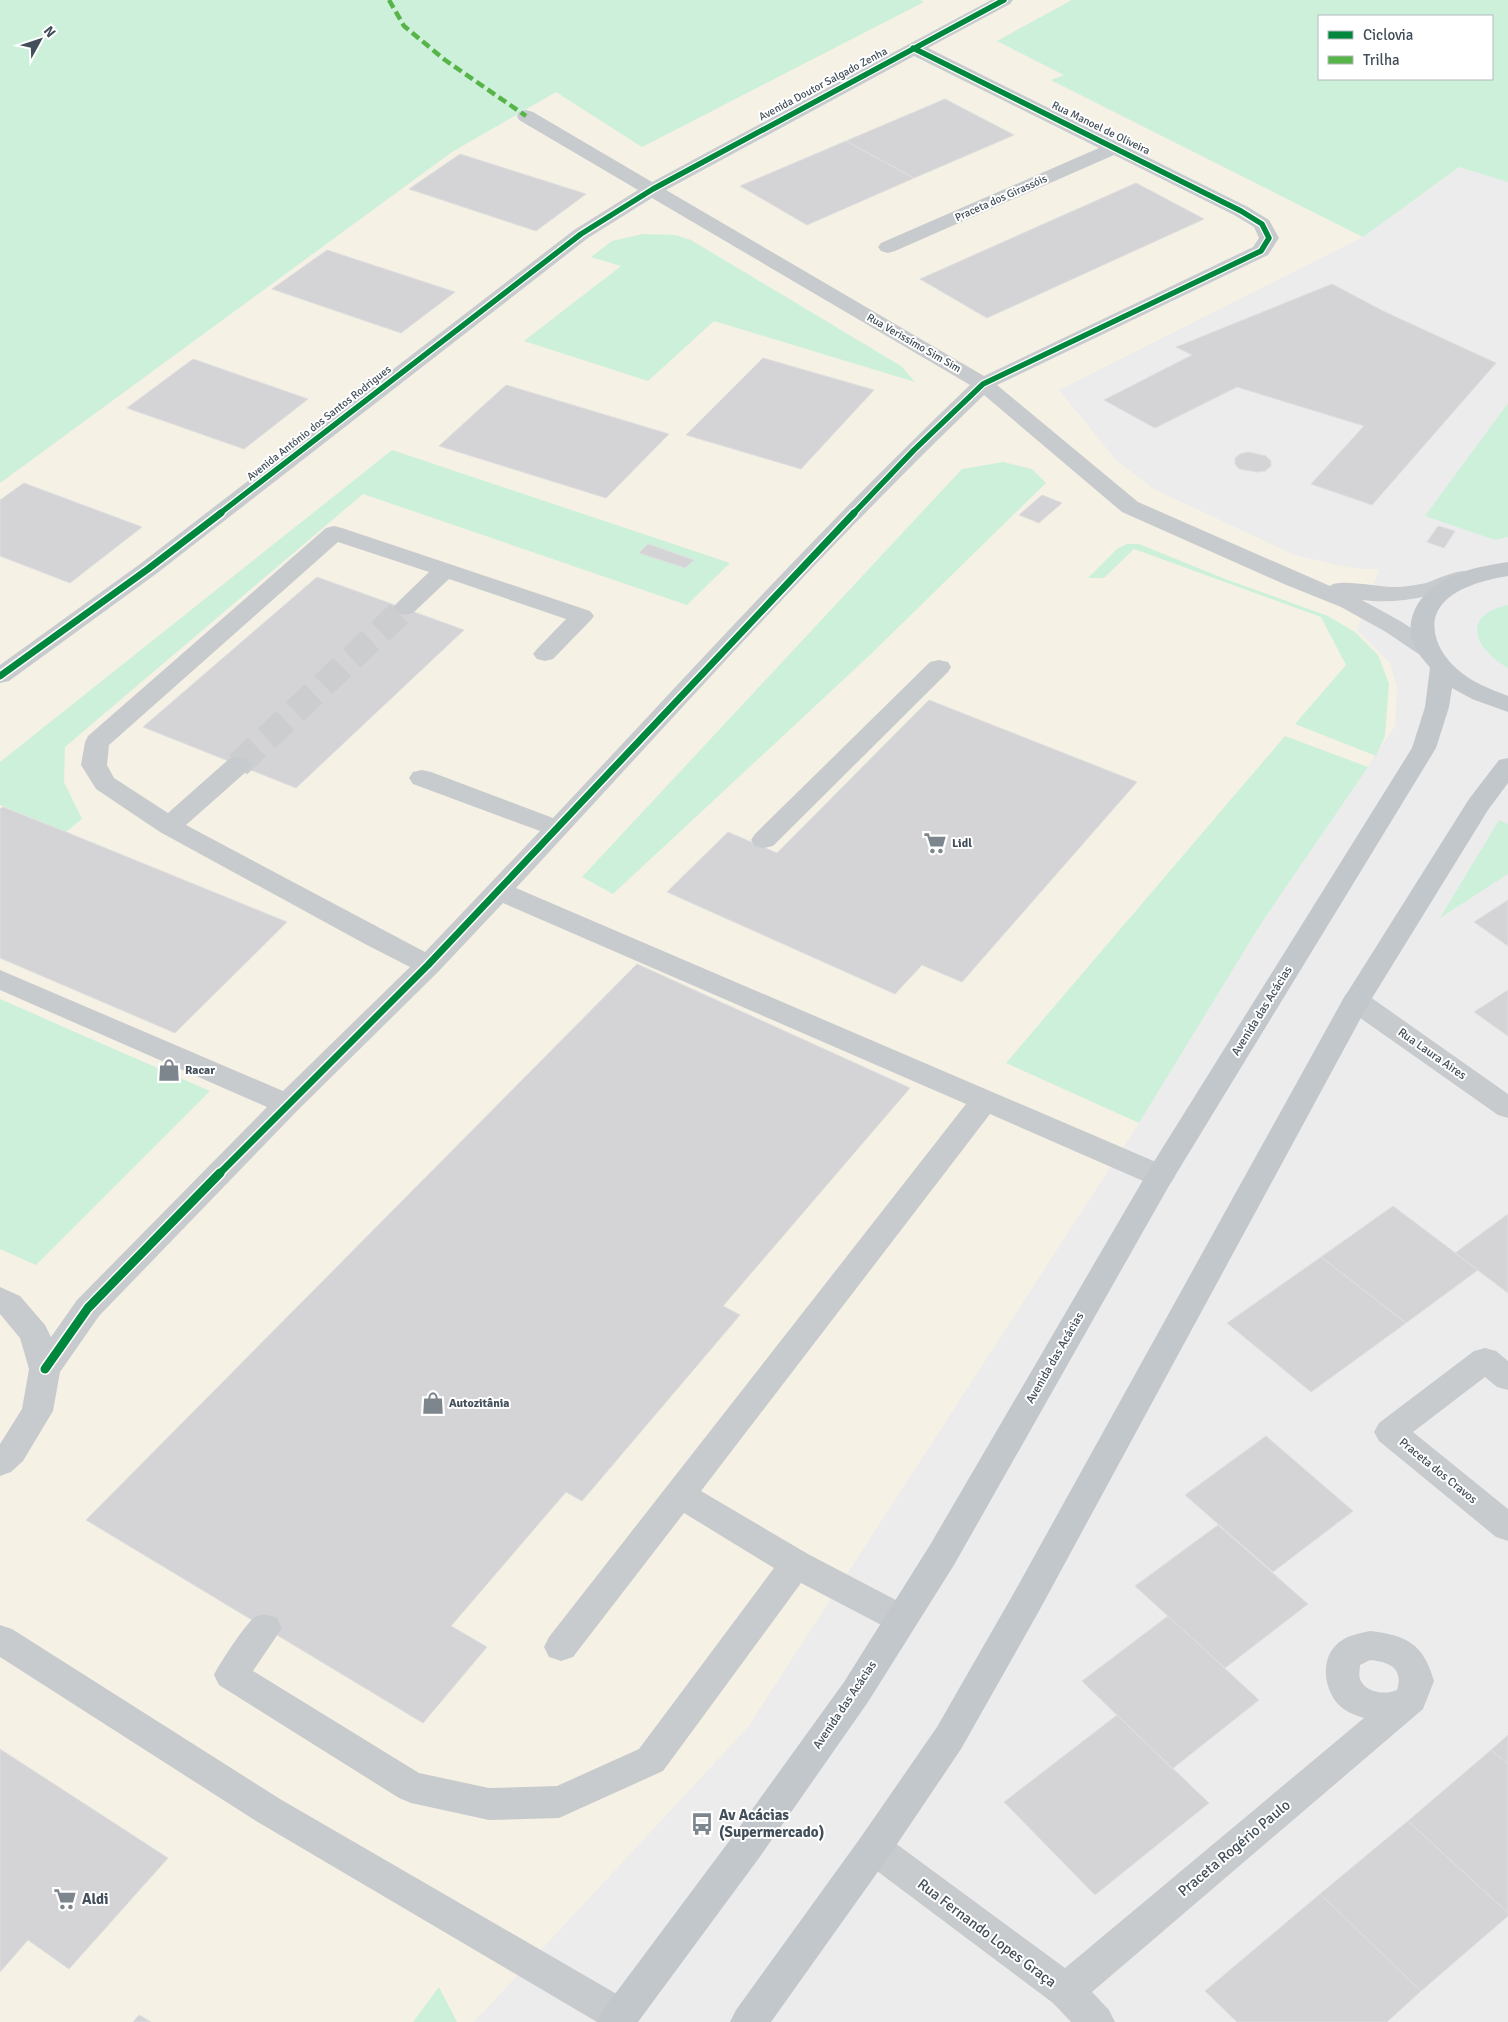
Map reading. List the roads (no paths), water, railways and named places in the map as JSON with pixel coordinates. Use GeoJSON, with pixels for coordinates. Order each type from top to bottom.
{"type":"FeatureCollection","features":[{"type":"Feature","properties":{"kind":"main road","name":"Avenida das Acácias"},"geometry":{"type":"LineString","coordinates":[[618,2019],[757,1832],[856,1692],[942,1555],[1160,1176],[1424,748],[1437,707],[1435,659],[1422,632],[1424,615],[1432,600],[1447,586],[1467,577],[1492,570],[1508,569]]}},
{"type":"Feature","properties":{"kind":"main road"},"geometry":{"type":"LineString","coordinates":[[1435,659],[1461,683],[1486,696],[1508,704]]}},
{"type":"Feature","properties":{"kind":"main road"},"geometry":{"type":"LineString","coordinates":[[749,2022],[874,1848],[949,1738],[1017,1618],[1356,1001],[1478,805],[1508,766]]}},
{"type":"Feature","properties":{"kind":"street","name":"Avenida Doutor Salgado Zenha"},"geometry":{"type":"LineString","coordinates":[[652,189],[1004,0]]}},
{"type":"Feature","properties":{"kind":"street","name":"Rua Manoel de Oliveira"},"geometry":{"type":"LineString","coordinates":[[914,48],[1241,211],[1262,224],[1269,238],[1261,251],[984,384]]}},
{"type":"Feature","properties":{"kind":"street","name":"Rua Verissímo Sim Sim"},"geometry":{"type":"LineString","coordinates":[[526,116],[984,384],[1130,507],[1292,579],[1349,602],[1394,626],[1435,659]]}},
{"type":"Feature","properties":{"kind":"street","name":"Praceta dos Girassóis"},"geometry":{"type":"LineString","coordinates":[[888,247],[1115,148]]}},
{"type":"Feature","properties":{"kind":"street","name":"Avenida António dos Santos Rodrigues"},"geometry":{"type":"LineString","coordinates":[[0,676],[148,568],[581,234],[652,189]]}},
{"type":"Feature","properties":{"kind":"street"},"geometry":{"type":"LineString","coordinates":[[0,1463],[12,1452],[37,1411],[45,1370],[88,1308],[287,1104],[428,965],[865,501],[914,450],[984,384]]}},
{"type":"Feature","properties":{"kind":"street"},"geometry":{"type":"LineString","coordinates":[[428,965],[374,938],[169,826],[105,783],[94,764],[97,742],[334,533],[582,616],[545,654]]}},
{"type":"Feature","properties":{"kind":"street"},"geometry":{"type":"LineString","coordinates":[[405,608],[445,570]]}},
{"type":"Feature","properties":{"kind":"street","name":"Rua Verissímo Sim Sim"},"geometry":{"type":"LineString","coordinates":[[1292,579],[1366,594],[1401,596],[1430,590],[1467,577]]}},
{"type":"Feature","properties":{"kind":"street"},"geometry":{"type":"LineString","coordinates":[[764,840],[939,667]]}},
{"type":"Feature","properties":{"kind":"street"},"geometry":{"type":"LineString","coordinates":[[169,826],[238,765]]}},
{"type":"Feature","properties":{"kind":"street"},"geometry":{"type":"LineString","coordinates":[[422,778],[556,828]]}},
{"type":"Feature","properties":{"kind":"street"},"geometry":{"type":"LineString","coordinates":[[498,891],[1160,1176]]}},
{"type":"Feature","properties":{"kind":"street"},"geometry":{"type":"LineString","coordinates":[[0,979],[287,1104]]}},
{"type":"Feature","properties":{"kind":"street","name":"Rua Laura Aires"},"geometry":{"type":"LineString","coordinates":[[1356,1001],[1508,1108]]}},
{"type":"Feature","properties":{"kind":"street"},"geometry":{"type":"LineString","coordinates":[[561,1647],[984,1101]]}},
{"type":"Feature","properties":{"kind":"street"},"geometry":{"type":"LineString","coordinates":[[0,1299],[9,1304],[34,1333],[45,1370]]}},
{"type":"Feature","properties":{"kind":"street","name":"Praceta dos Cravos"},"geometry":{"type":"LineString","coordinates":[[1508,1378],[1485,1360],[1390,1432],[1508,1528]]}},
{"type":"Feature","properties":{"kind":"street"},"geometry":{"type":"LineString","coordinates":[[679,1494],[796,1564],[901,1619]]}},
{"type":"Feature","properties":{"kind":"street"},"geometry":{"type":"LineString","coordinates":[[265,1628],[231,1675],[411,1787],[489,1804],[559,1802],[652,1760],[796,1564]]}},
{"type":"Feature","properties":{"kind":"street"},"geometry":{"type":"LineString","coordinates":[[0,1639],[268,1810],[618,2019]]}},
{"type":"Feature","properties":{"kind":"street","name":"Praceta Rogério Paulo"},"geometry":{"type":"LineString","coordinates":[[1066,1991],[1402,1705]]}},
{"type":"Feature","properties":{"kind":"street","name":"Rua Fernando Lopes Graça"},"geometry":{"type":"LineString","coordinates":[[874,1848],[1066,1991],[1096,2022]]}},
{"type":"Feature","properties":{"kind":"tunnel"},"geometry":{"type":"LineString","coordinates":[[238,765],[405,608]]}},
{"type":"Feature","properties":{"kind":"place","name":"Lidl"},"geometry":{"type":"Point","coordinates":[935,843]}},
{"type":"Feature","properties":{"kind":"place","name":"Racar"},"geometry":{"type":"Point","coordinates":[169,1070]}},
{"type":"Feature","properties":{"kind":"place","name":"Autozitânia"},"geometry":{"type":"Point","coordinates":[433,1403]}},
{"type":"Feature","properties":{"kind":"place","name":"Av Acácias (Supermercado)"},"geometry":{"type":"Point","coordinates":[702,1824]}},
{"type":"Feature","properties":{"kind":"place","name":"Aldi"},"geometry":{"type":"Point","coordinates":[65,1899]}}]}
